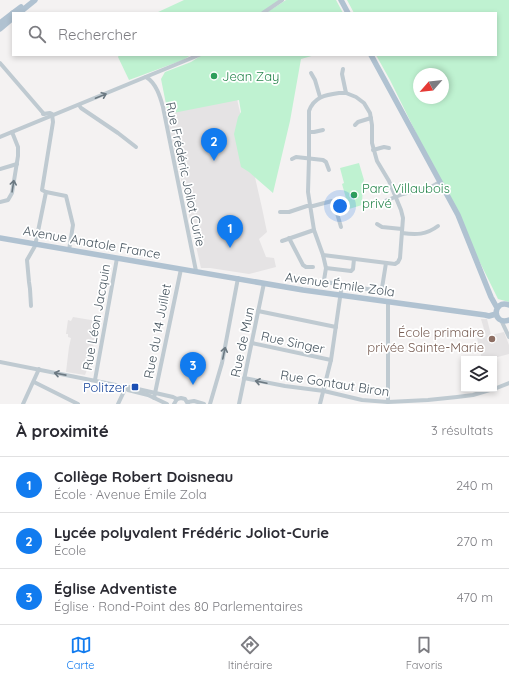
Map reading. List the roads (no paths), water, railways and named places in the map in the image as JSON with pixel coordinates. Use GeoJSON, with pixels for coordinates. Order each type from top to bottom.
{"type":"FeatureCollection","features":[{"type":"Feature","properties":{"kind":"main road"},"geometry":{"type":"LineString","coordinates":[[14,12],[29,0]]}},
{"type":"Feature","properties":{"kind":"main road"},"geometry":{"type":"LineString","coordinates":[[20,12],[35,0]]}},
{"type":"Feature","properties":{"kind":"main road"},"geometry":{"type":"LineString","coordinates":[[341,0],[347,12]]}},
{"type":"Feature","properties":{"kind":"main road"},"geometry":{"type":"LineString","coordinates":[[0,24],[12,14]]}},
{"type":"Feature","properties":{"kind":"main road"},"geometry":{"type":"LineString","coordinates":[[0,29],[12,19]]}},
{"type":"Feature","properties":{"kind":"main road"},"geometry":{"type":"LineString","coordinates":[[372,56],[458,215],[491,297],[498,307]]}},
{"type":"Feature","properties":{"kind":"main road","name":"Avenue Anatole France"},"geometry":{"type":"LineString","coordinates":[[0,238],[180,268]]}},
{"type":"Feature","properties":{"kind":"main road","name":"Avenue Émile Zola"},"geometry":{"type":"LineString","coordinates":[[180,268],[264,283],[388,302],[489,316],[496,314]]}},
{"type":"Feature","properties":{"kind":"main road"},"geometry":{"type":"LineString","coordinates":[[505,320],[498,318],[496,310],[503,304],[509,305]]}},
{"type":"Feature","properties":{"kind":"street"},"geometry":{"type":"LineString","coordinates":[[264,12],[282,0]]}},
{"type":"Feature","properties":{"kind":"street"},"geometry":{"type":"LineString","coordinates":[[0,137],[197,56]]}},
{"type":"Feature","properties":{"kind":"street"},"geometry":{"type":"LineString","coordinates":[[0,63],[46,118]]}},
{"type":"Feature","properties":{"kind":"street"},"geometry":{"type":"LineString","coordinates":[[343,68],[342,74],[346,93]]}},
{"type":"Feature","properties":{"kind":"street"},"geometry":{"type":"LineString","coordinates":[[153,83],[157,72]]}},
{"type":"Feature","properties":{"kind":"street"},"geometry":{"type":"LineString","coordinates":[[311,73],[315,80],[320,97]]}},
{"type":"Feature","properties":{"kind":"street","name":"Rue Frédéric Joliot Curie"},"geometry":{"type":"LineString","coordinates":[[146,77],[153,83],[163,107],[196,271]]}},
{"type":"Feature","properties":{"kind":"street"},"geometry":{"type":"LineString","coordinates":[[323,255],[395,264],[399,260],[403,218],[401,210],[389,181],[377,161],[373,150],[370,114],[364,104],[356,97],[346,93],[320,97],[311,104],[309,111],[308,192],[314,230],[326,268],[324,280],[326,282],[379,290],[382,288],[386,263]]}},
{"type":"Feature","properties":{"kind":"street"},"geometry":{"type":"LineString","coordinates":[[79,105],[81,108],[136,147]]}},
{"type":"Feature","properties":{"kind":"street"},"geometry":{"type":"LineString","coordinates":[[43,114],[46,112],[53,115]]}},
{"type":"Feature","properties":{"kind":"street"},"geometry":{"type":"LineString","coordinates":[[53,115],[42,190],[66,196],[73,225],[69,250]]}},
{"type":"Feature","properties":{"kind":"street"},"geometry":{"type":"LineString","coordinates":[[354,125],[358,122],[371,118]]}},
{"type":"Feature","properties":{"kind":"street"},"geometry":{"type":"LineString","coordinates":[[309,132],[323,130]]}},
{"type":"Feature","properties":{"kind":"street"},"geometry":{"type":"LineString","coordinates":[[0,202],[8,200],[12,193],[18,147],[12,132]]}},
{"type":"Feature","properties":{"kind":"street"},"geometry":{"type":"LineString","coordinates":[[373,150],[389,148]]}},
{"type":"Feature","properties":{"kind":"street"},"geometry":{"type":"LineString","coordinates":[[292,159],[296,157],[323,160],[325,161],[329,170]]}},
{"type":"Feature","properties":{"kind":"street"},"geometry":{"type":"LineString","coordinates":[[0,169],[16,164]]}},
{"type":"Feature","properties":{"kind":"street"},"geometry":{"type":"LineString","coordinates":[[385,201],[440,182]]}},
{"type":"Feature","properties":{"kind":"street"},"geometry":{"type":"LineString","coordinates":[[31,306],[27,260],[35,246],[46,192]]}},
{"type":"Feature","properties":{"kind":"street"},"geometry":{"type":"LineString","coordinates":[[280,212],[289,212],[307,206],[332,201],[342,227]]}},
{"type":"Feature","properties":{"kind":"street"},"geometry":{"type":"LineString","coordinates":[[377,224],[382,227],[420,234],[431,231],[438,226]]}},
{"type":"Feature","properties":{"kind":"street"},"geometry":{"type":"LineString","coordinates":[[282,241],[314,230]]}},
{"type":"Feature","properties":{"kind":"street"},"geometry":{"type":"LineString","coordinates":[[289,238],[303,265],[306,267],[313,267]]}},
{"type":"Feature","properties":{"kind":"street","name":"Rue Léon Jacquin"},"geometry":{"type":"LineString","coordinates":[[95,380],[117,258]]}},
{"type":"Feature","properties":{"kind":"street"},"geometry":{"type":"LineString","coordinates":[[326,268],[350,272],[353,269],[354,259]]}},
{"type":"Feature","properties":{"kind":"street","name":"Rue du 14 Juillet"},"geometry":{"type":"LineString","coordinates":[[154,395],[180,268]]}},
{"type":"Feature","properties":{"kind":"street"},"geometry":{"type":"LineString","coordinates":[[210,404],[222,363],[238,278]]}},
{"type":"Feature","properties":{"kind":"street","name":"Rue de Mun"},"geometry":{"type":"LineString","coordinates":[[239,404],[264,283]]}},
{"type":"Feature","properties":{"kind":"street"},"geometry":{"type":"LineString","coordinates":[[320,404],[324,391],[336,328],[342,284]]}},
{"type":"Feature","properties":{"kind":"street"},"geometry":{"type":"LineString","coordinates":[[388,302],[388,402]]}},
{"type":"Feature","properties":{"kind":"street"},"geometry":{"type":"LineString","coordinates":[[258,311],[336,328]]}},
{"type":"Feature","properties":{"kind":"street"},"geometry":{"type":"LineString","coordinates":[[505,320],[509,337]]}},
{"type":"Feature","properties":{"kind":"street","name":"Rue Singer"},"geometry":{"type":"LineString","coordinates":[[252,343],[330,360]]}},
{"type":"Feature","properties":{"kind":"street"},"geometry":{"type":"LineString","coordinates":[[0,362],[95,380],[127,388],[128,390],[148,394],[173,397],[177,399],[184,398],[188,403],[194,401],[204,404]]}},
{"type":"Feature","properties":{"kind":"street"},"geometry":{"type":"LineString","coordinates":[[23,404],[40,370]]}},
{"type":"Feature","properties":{"kind":"street","name":"Rue Gontaut Biron"},"geometry":{"type":"LineString","coordinates":[[244,378],[285,386],[324,391],[375,402],[428,400],[473,395],[484,392]]}},
{"type":"Feature","properties":{"kind":"street"},"geometry":{"type":"LineString","coordinates":[[34,382],[78,404]]}},
{"type":"Feature","properties":{"kind":"street","name":"Rue Gontaut Biron"},"geometry":{"type":"LineString","coordinates":[[497,388],[509,383]]}},
{"type":"Feature","properties":{"kind":"street"},"geometry":{"type":"LineString","coordinates":[[118,404],[127,388]]}},
{"type":"Feature","properties":{"kind":"street"},"geometry":{"type":"LineString","coordinates":[[154,395],[167,404]]}},
{"type":"Feature","properties":{"kind":"street"},"geometry":{"type":"LineString","coordinates":[[174,404],[177,399]]}},
{"type":"Feature","properties":{"kind":"place","name":"Jean Zay"},"geometry":{"type":"Point","coordinates":[214,76]}},
{"type":"Feature","properties":{"kind":"place","name":"Lycée polyvalent Frédéric Joliot-Curie"},"geometry":{"type":"Point","coordinates":[214,161]}},
{"type":"Feature","properties":{"kind":"place","name":"Parc Villaubois privé"},"geometry":{"type":"Point","coordinates":[354,195]}},
{"type":"Feature","properties":{"kind":"place","name":"Collège Robert Doisneau"},"geometry":{"type":"Point","coordinates":[230,248]}},
{"type":"Feature","properties":{"kind":"place","name":"École primaire privée Sainte-Marie"},"geometry":{"type":"Point","coordinates":[492,339]}},
{"type":"Feature","properties":{"kind":"place","name":"Église Adventiste"},"geometry":{"type":"Point","coordinates":[193,385]}},
{"type":"Feature","properties":{"kind":"place","name":"Politzer"},"geometry":{"type":"Point","coordinates":[135,387]}}]}
